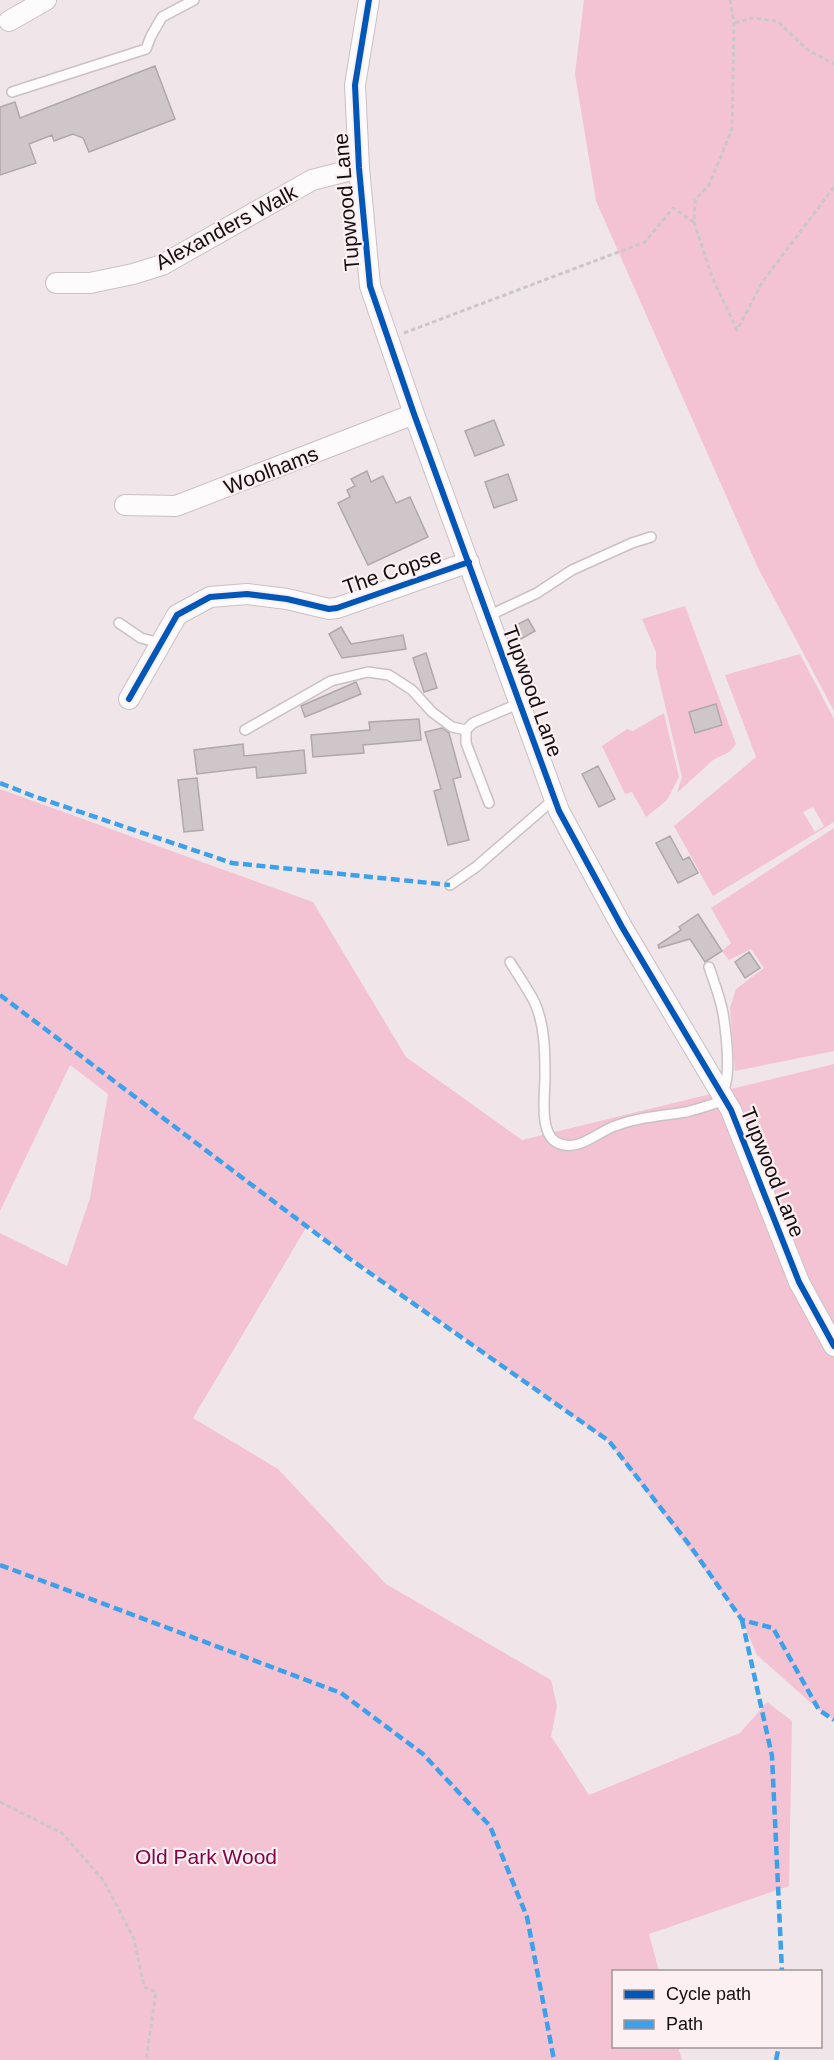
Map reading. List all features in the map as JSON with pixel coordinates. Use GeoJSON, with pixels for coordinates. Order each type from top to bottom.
{"type":"FeatureCollection","features":[{"type":"Feature","properties":{"kind":"street"},"geometry":{"type":"LineString","coordinates":[[9,21],[46,0]]}},
{"type":"Feature","properties":{"kind":"street","name":"Tupwood Lane"},"geometry":{"type":"LineString","coordinates":[[369,0],[355,86],[359,168],[370,286],[388,339],[559,811],[622,927],[731,1110],[799,1282],[834,1346]]}},
{"type":"Feature","properties":{"kind":"street","name":"Alexanders Walk"},"geometry":{"type":"LineString","coordinates":[[56,283],[90,283],[133,274],[162,264],[312,180],[359,168]]}},
{"type":"Feature","properties":{"kind":"street","name":"Woolhams"},"geometry":{"type":"LineString","coordinates":[[125,505],[176,506],[414,414]]}},
{"type":"Feature","properties":{"kind":"street","name":"The Copse"},"geometry":{"type":"LineString","coordinates":[[129,699],[177,615],[210,597],[247,594],[286,599],[329,609],[469,562]]}},
{"type":"Feature","properties":{"kind":"lane"},"geometry":{"type":"LineString","coordinates":[[12,92],[146,49],[150,36],[162,17],[194,0]]}},
{"type":"Feature","properties":{"kind":"lane"},"geometry":{"type":"LineString","coordinates":[[489,616],[537,593],[572,570],[651,537]]}},
{"type":"Feature","properties":{"kind":"lane"},"geometry":{"type":"LineString","coordinates":[[119,623],[141,638],[160,643]]}},
{"type":"Feature","properties":{"kind":"lane"},"geometry":{"type":"LineString","coordinates":[[245,730],[331,681],[368,672],[389,675],[412,690],[432,712],[452,727],[466,730]]}},
{"type":"Feature","properties":{"kind":"lane"},"geometry":{"type":"LineString","coordinates":[[489,803],[466,743],[466,730],[473,723],[520,703]]}},
{"type":"Feature","properties":{"kind":"lane"},"geometry":{"type":"LineString","coordinates":[[450,885],[476,867],[554,799]]}},
{"type":"Feature","properties":{"kind":"lane"},"geometry":{"type":"LineString","coordinates":[[510,962],[534,1003],[541,1024],[546,1057],[544,1120],[549,1135],[557,1142],[578,1144],[592,1139],[611,1127],[637,1118],[688,1112],[723,1097],[727,1069],[723,1012],[709,967]]}},
{"type":"Feature","properties":{"kind":"path"},"geometry":{"type":"LineString","coordinates":[[730,0],[734,23],[732,129],[709,185],[695,200],[693,222],[712,277],[737,330],[763,282],[834,187]]}},
{"type":"Feature","properties":{"kind":"path"},"geometry":{"type":"LineString","coordinates":[[734,23],[753,18],[777,21],[808,50],[834,64]]}},
{"type":"Feature","properties":{"kind":"path"},"geometry":{"type":"LineString","coordinates":[[388,339],[645,242],[673,208],[693,222]]}},
{"type":"Feature","properties":{"kind":"path"},"geometry":{"type":"LineString","coordinates":[[0,1803],[62,1833],[108,1888],[134,1939],[144,1987],[156,1992],[146,2060]]}},
{"type":"Feature","properties":{"kind":"green space"},"geometry":{"type":"Polygon","coordinates":[[[584,0],[834,0],[834,711],[758,568],[596,201],[575,74],[584,0]]]}},
{"type":"Feature","properties":{"kind":"green space"},"geometry":{"type":"Polygon","coordinates":[[[685,606],[736,744],[729,752],[713,760],[677,793],[682,777],[656,667],[656,652],[642,619],[685,606]],[[716,705],[689,712],[695,733],[722,725],[716,705]]]}},
{"type":"Feature","properties":{"kind":"green space"},"geometry":{"type":"Polygon","coordinates":[[[800,654],[834,719],[834,822],[713,896],[674,826],[756,757],[725,675],[800,654]],[[813,807],[803,812],[815,832],[824,826],[813,807]]]}},
{"type":"Feature","properties":{"kind":"green space"},"geometry":{"type":"Polygon","coordinates":[[[664,713],[679,777],[667,800],[646,817],[632,792],[625,794],[602,746],[627,729],[633,731],[664,713]]]}},
{"type":"Feature","properties":{"kind":"green space","name":"Old Park Wood"},"geometry":{"type":"Polygon","coordinates":[[[0,789],[313,902],[406,1057],[522,1140],[834,1064],[834,1720],[819,1710],[757,1655],[742,1620],[608,1441],[307,1226],[193,1418],[278,1469],[386,1584],[551,1680],[557,1706],[551,1736],[589,1795],[740,1733],[767,1702],[792,1721],[789,1886],[649,1934],[659,1970],[612,1970],[612,2048],[678,2048],[682,2060],[0,2060],[0,1233],[67,1266],[90,1198],[108,1094],[70,1065],[0,1211],[0,789]]]}},
{"type":"Feature","properties":{"kind":"green space"},"geometry":{"type":"Polygon","coordinates":[[[834,828],[834,1051],[735,1071],[730,1008],[736,989],[764,968],[751,949],[729,960],[722,951],[731,943],[711,908],[834,828]]]}},
{"type":"Feature","properties":{"kind":"building"},"geometry":{"type":"Polygon","coordinates":[[[155,66],[175,119],[89,152],[83,138],[73,134],[54,141],[52,135],[29,144],[36,163],[0,175],[0,107],[15,102],[20,118],[155,66]]]}},
{"type":"Feature","properties":{"kind":"building"},"geometry":{"type":"Polygon","coordinates":[[[494,420],[504,445],[475,456],[465,431],[494,420]]]}},
{"type":"Feature","properties":{"kind":"building"},"geometry":{"type":"Polygon","coordinates":[[[367,471],[371,482],[383,476],[396,503],[410,497],[428,537],[368,565],[338,503],[350,497],[347,490],[355,486],[351,479],[367,471]]]}},
{"type":"Feature","properties":{"kind":"building"},"geometry":{"type":"Polygon","coordinates":[[[508,474],[517,500],[494,508],[485,482],[508,474]]]}},
{"type":"Feature","properties":{"kind":"building"},"geometry":{"type":"Polygon","coordinates":[[[528,619],[535,631],[521,639],[514,626],[528,619]]]}},
{"type":"Feature","properties":{"kind":"building"},"geometry":{"type":"Polygon","coordinates":[[[341,627],[351,644],[403,635],[406,649],[342,658],[329,634],[341,627]]]}},
{"type":"Feature","properties":{"kind":"building"},"geometry":{"type":"Polygon","coordinates":[[[426,653],[437,688],[424,692],[413,658],[426,653]]]}},
{"type":"Feature","properties":{"kind":"building"},"geometry":{"type":"Polygon","coordinates":[[[356,682],[361,694],[305,717],[301,706],[356,682]]]}},
{"type":"Feature","properties":{"kind":"building"},"geometry":{"type":"Polygon","coordinates":[[[716,704],[722,725],[695,733],[689,712],[716,704]]]}},
{"type":"Feature","properties":{"kind":"building"},"geometry":{"type":"Polygon","coordinates":[[[419,719],[421,740],[363,745],[364,753],[313,757],[311,735],[370,730],[369,722],[419,719]]]}},
{"type":"Feature","properties":{"kind":"building"},"geometry":{"type":"Polygon","coordinates":[[[442,728],[449,733],[461,777],[453,779],[469,840],[448,845],[434,791],[441,789],[425,732],[442,728]]]}},
{"type":"Feature","properties":{"kind":"building"},"geometry":{"type":"Polygon","coordinates":[[[243,744],[244,756],[304,750],[306,773],[257,778],[256,767],[197,774],[194,750],[243,744]]]}},
{"type":"Feature","properties":{"kind":"building"},"geometry":{"type":"Polygon","coordinates":[[[598,766],[615,799],[599,807],[582,774],[598,766]]]}},
{"type":"Feature","properties":{"kind":"building"},"geometry":{"type":"Polygon","coordinates":[[[197,778],[203,830],[184,832],[178,780],[197,778]]]}},
{"type":"Feature","properties":{"kind":"building"},"geometry":{"type":"Polygon","coordinates":[[[670,836],[683,860],[689,857],[698,873],[678,883],[656,843],[670,836]]]}},
{"type":"Feature","properties":{"kind":"building"},"geometry":{"type":"Polygon","coordinates":[[[698,914],[722,951],[705,962],[690,939],[659,948],[658,945],[681,930],[679,927],[698,914]]]}},
{"type":"Feature","properties":{"kind":"building"},"geometry":{"type":"Polygon","coordinates":[[[749,952],[760,968],[745,978],[735,962],[749,952]]]}},
{"type":"Feature","properties":{"kind":"marked path"},"geometry":{"type":"LineString","coordinates":[[0,783],[232,863],[450,885]]}},
{"type":"Feature","properties":{"kind":"marked path"},"geometry":{"type":"LineString","coordinates":[[0,995],[350,1259],[609,1441],[691,1547],[742,1620],[773,1628],[819,1710],[834,1720]]}},
{"type":"Feature","properties":{"kind":"marked path"},"geometry":{"type":"LineString","coordinates":[[0,1565],[341,1693],[423,1754],[490,1826],[527,1917],[554,2060]]}},
{"type":"Feature","properties":{"kind":"marked path"},"geometry":{"type":"LineString","coordinates":[[742,1620],[772,1756],[782,1970]]}},
{"type":"Feature","properties":{"kind":"marked path"},"geometry":{"type":"LineString","coordinates":[[776,2060],[779,2048]]}},
{"type":"Feature","properties":{"kind":"cycle path"},"geometry":{"type":"LineString","coordinates":[[369,0],[355,85],[359,168],[370,286],[414,414],[559,811],[622,927],[731,1110],[799,1282],[834,1346]]}},
{"type":"Feature","properties":{"kind":"cycle path"},"geometry":{"type":"LineString","coordinates":[[129,699],[177,615],[210,597],[247,594],[287,599],[329,609],[337,608],[469,562]]}}]}
